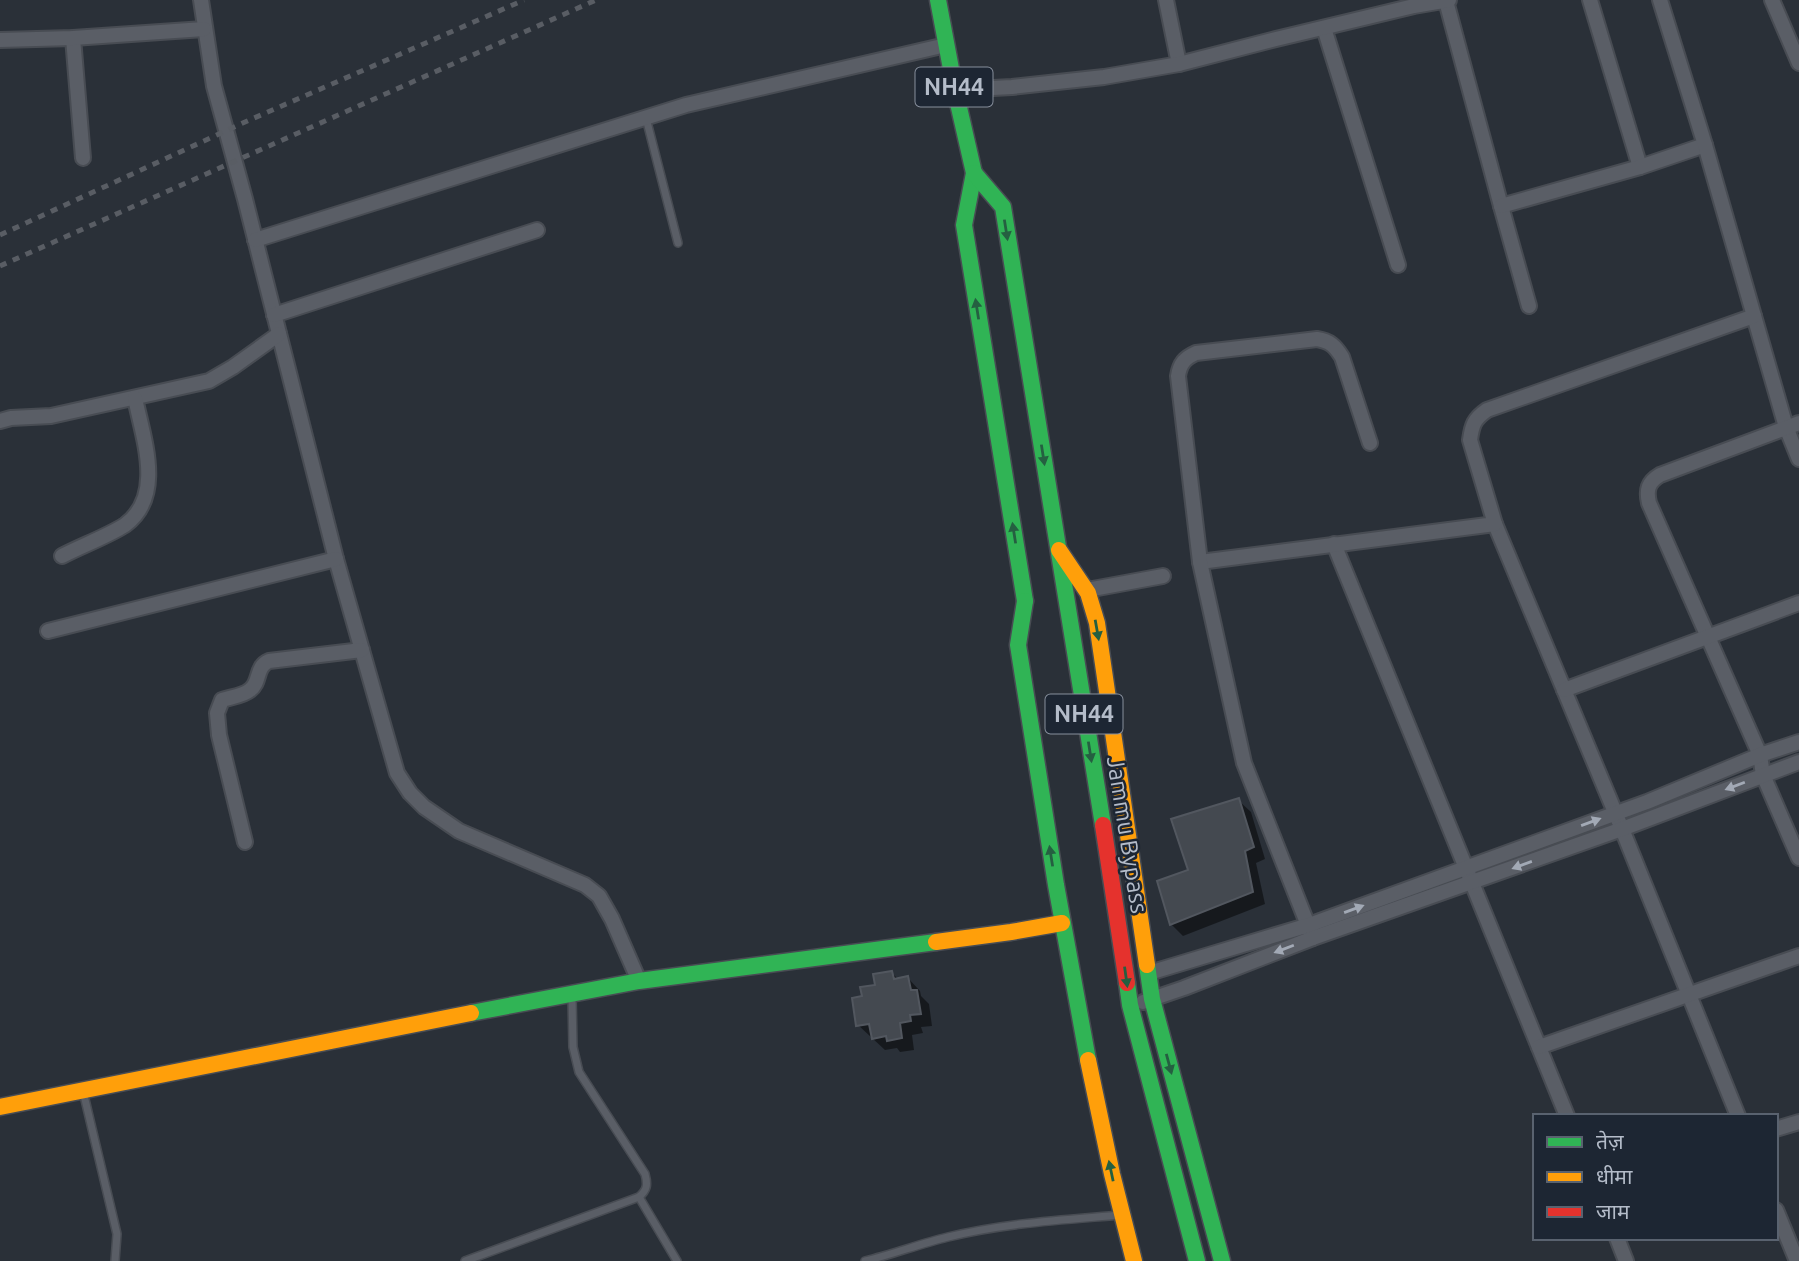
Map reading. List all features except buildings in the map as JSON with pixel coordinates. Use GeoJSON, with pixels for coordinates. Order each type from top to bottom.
{"type":"FeatureCollection","features":[{"type":"Feature","properties":{"kind":"main road","name":"Jammu Bypass"},"geometry":{"type":"LineString","coordinates":[[937,0],[974,173],[964,225],[1025,601],[1018,645],[1062,923],[1092,1082],[1121,1215],[1134,1261]]}},
{"type":"Feature","properties":{"kind":"main road","name":"Jammu Bypass"},"geometry":{"type":"LineString","coordinates":[[974,173],[1003,207],[1130,1005],[1197,1261]]}},
{"type":"Feature","properties":{"kind":"main road"},"geometry":{"type":"LineString","coordinates":[[1058,548],[1087,590],[1097,623],[1152,999],[1222,1261]]}},
{"type":"Feature","properties":{"kind":"main road"},"geometry":{"type":"LineString","coordinates":[[0,1108],[639,981],[1062,923]]}},
{"type":"Feature","properties":{"kind":"street"},"geometry":{"type":"LineString","coordinates":[[201,0],[214,86],[336,559],[397,773],[410,793],[424,807],[459,831],[585,885],[599,896],[639,981]]}},
{"type":"Feature","properties":{"kind":"street"},"geometry":{"type":"LineString","coordinates":[[1166,0],[1179,64]]}},
{"type":"Feature","properties":{"kind":"street"},"geometry":{"type":"LineString","coordinates":[[955,90],[1090,78],[1179,64],[1414,3],[1448,0],[1500,206],[1529,306]]}},
{"type":"Feature","properties":{"kind":"street"},"geometry":{"type":"LineString","coordinates":[[1590,0],[1640,167]]}},
{"type":"Feature","properties":{"kind":"street"},"geometry":{"type":"LineString","coordinates":[[1660,0],[1754,316],[1793,425],[1799,459]]}},
{"type":"Feature","properties":{"kind":"street"},"geometry":{"type":"LineString","coordinates":[[1772,0],[1799,63]]}},
{"type":"Feature","properties":{"kind":"street"},"geometry":{"type":"LineString","coordinates":[[1324,28],[1398,265]]}},
{"type":"Feature","properties":{"kind":"street"},"geometry":{"type":"LineString","coordinates":[[0,40],[204,29]]}},
{"type":"Feature","properties":{"kind":"street"},"geometry":{"type":"LineString","coordinates":[[74,38],[83,158]]}},
{"type":"Feature","properties":{"kind":"street"},"geometry":{"type":"LineString","coordinates":[[255,240],[699,102],[946,45]]}},
{"type":"Feature","properties":{"kind":"street"},"geometry":{"type":"LineString","coordinates":[[1500,206],[1640,167],[1705,145]]}},
{"type":"Feature","properties":{"kind":"street"},"geometry":{"type":"LineString","coordinates":[[274,316],[537,230]]}},
{"type":"Feature","properties":{"kind":"street"},"geometry":{"type":"LineString","coordinates":[[1737,1114],[1616,813],[1494,524],[1470,440],[1472,425],[1477,417],[1487,410],[1754,316]]}},
{"type":"Feature","properties":{"kind":"street"},"geometry":{"type":"LineString","coordinates":[[0,421],[51,416],[209,381],[279,334]]}},
{"type":"Feature","properties":{"kind":"street"},"geometry":{"type":"LineString","coordinates":[[1311,932],[1244,763],[1200,562],[1179,366],[1187,357],[1196,353],[1327,340],[1342,357],[1370,443]]}},
{"type":"Feature","properties":{"kind":"street"},"geometry":{"type":"LineString","coordinates":[[62,556],[124,525],[136,515],[144,502],[148,487],[147,456],[135,398]]}},
{"type":"Feature","properties":{"kind":"street"},"geometry":{"type":"LineString","coordinates":[[1793,425],[1660,475],[1653,479],[1647,493],[1649,503],[1760,755],[1763,775],[1799,858]]}},
{"type":"Feature","properties":{"kind":"street"},"geometry":{"type":"LineString","coordinates":[[1200,562],[1494,524]]}},
{"type":"Feature","properties":{"kind":"street"},"geometry":{"type":"LineString","coordinates":[[1334,544],[1566,1114]]}},
{"type":"Feature","properties":{"kind":"street"},"geometry":{"type":"LineString","coordinates":[[48,631],[336,559]]}},
{"type":"Feature","properties":{"kind":"street"},"geometry":{"type":"LineString","coordinates":[[1087,590],[1163,576]]}},
{"type":"Feature","properties":{"kind":"street"},"geometry":{"type":"LineString","coordinates":[[1564,690],[1799,603]]}},
{"type":"Feature","properties":{"kind":"street"},"geometry":{"type":"LineString","coordinates":[[245,842],[219,735],[218,706],[222,700],[253,688],[261,666],[268,661],[362,650]]}},
{"type":"Feature","properties":{"kind":"street"},"geometry":{"type":"LineString","coordinates":[[1130,1005],[1184,988],[1465,868],[1647,802],[1760,755],[1799,742]]}},
{"type":"Feature","properties":{"kind":"street"},"geometry":{"type":"LineString","coordinates":[[1149,973],[1311,932],[1472,883],[1799,762]]}},
{"type":"Feature","properties":{"kind":"street"},"geometry":{"type":"LineString","coordinates":[[1539,1047],[1799,956]]}},
{"type":"Feature","properties":{"kind":"street"},"geometry":{"type":"LineString","coordinates":[[1778,1128],[1799,1122]]}},
{"type":"Feature","properties":{"kind":"street"},"geometry":{"type":"LineString","coordinates":[[1778,1215],[1797,1261]]}},
{"type":"Feature","properties":{"kind":"street"},"geometry":{"type":"LineString","coordinates":[[1618,1240],[1626,1261]]}},
{"type":"Feature","properties":{"kind":"lane"},"geometry":{"type":"LineString","coordinates":[[646,118],[678,243]]}},
{"type":"Feature","properties":{"kind":"lane"},"geometry":{"type":"LineString","coordinates":[[465,1261],[639,1197],[645,1192],[645,1174],[579,1072],[573,1047],[572,993]]}},
{"type":"Feature","properties":{"kind":"lane"},"geometry":{"type":"LineString","coordinates":[[83,1091],[117,1234],[115,1261]]}},
{"type":"Feature","properties":{"kind":"lane"},"geometry":{"type":"LineString","coordinates":[[639,1197],[677,1261]]}},
{"type":"Feature","properties":{"kind":"lane"},"geometry":{"type":"LineString","coordinates":[[865,1261],[950,1237],[1003,1226],[1121,1215]]}},
{"type":"Feature","properties":{"kind":"railway"},"geometry":{"type":"LineString","coordinates":[[0,235],[245,122],[524,0]]}},
{"type":"Feature","properties":{"kind":"railway"},"geometry":{"type":"LineString","coordinates":[[0,266],[596,0]]}},
{"type":"Feature","properties":{"kind":"traffic: fast"},"geometry":{"type":"LineString","coordinates":[[938,0],[974,173],[964,225],[1025,601]]}},
{"type":"Feature","properties":{"kind":"traffic: fast"},"geometry":{"type":"LineString","coordinates":[[974,173],[1003,207],[1103,825]]}},
{"type":"Feature","properties":{"kind":"traffic: fast"},"geometry":{"type":"LineString","coordinates":[[1025,601],[1018,645],[1056,885],[1088,1060]]}},
{"type":"Feature","properties":{"kind":"traffic: fast"},"geometry":{"type":"LineString","coordinates":[[471,1013],[639,981],[936,942]]}},
{"type":"Feature","properties":{"kind":"traffic: fast"},"geometry":{"type":"LineString","coordinates":[[1147,965],[1152,999],[1222,1261]]}},
{"type":"Feature","properties":{"kind":"traffic: fast"},"geometry":{"type":"LineString","coordinates":[[1127,983],[1130,1005],[1197,1261]]}},
{"type":"Feature","properties":{"kind":"traffic: slow"},"geometry":{"type":"LineString","coordinates":[[1059,550],[1088,593],[1097,623],[1147,965]]}},
{"type":"Feature","properties":{"kind":"traffic: slow"},"geometry":{"type":"LineString","coordinates":[[936,942],[1062,923]]}},
{"type":"Feature","properties":{"kind":"traffic: slow"},"geometry":{"type":"LineString","coordinates":[[0,1107],[471,1013]]}},
{"type":"Feature","properties":{"kind":"traffic: slow"},"geometry":{"type":"LineString","coordinates":[[1088,1060],[1134,1261]]}},
{"type":"Feature","properties":{"kind":"traffic: jam"},"geometry":{"type":"LineString","coordinates":[[1103,825],[1127,983]]}}]}
